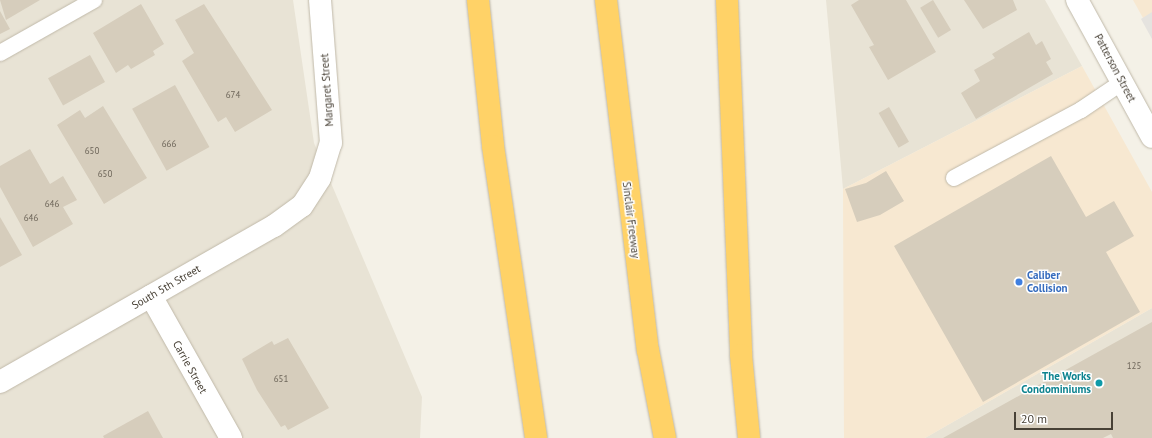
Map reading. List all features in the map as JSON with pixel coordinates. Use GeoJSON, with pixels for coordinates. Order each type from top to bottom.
{"type":"FeatureCollection","features":[{"type":"Feature","properties":{"kind":"highway"},"geometry":{"type":"LineString","coordinates":[[478,0],[494,153],[536,438]]}},
{"type":"Feature","properties":{"kind":"highway","name":"Sinclair Freeway"},"geometry":{"type":"LineString","coordinates":[[606,0],[647,342],[665,438]]}},
{"type":"Feature","properties":{"kind":"highway"},"geometry":{"type":"LineString","coordinates":[[727,0],[741,355],[749,438]]}},
{"type":"Feature","properties":{"kind":"street","name":"Margaret Street"},"geometry":{"type":"LineString","coordinates":[[320,0],[331,143],[320,178]]}},
{"type":"Feature","properties":{"kind":"street","name":"Patterson Street"},"geometry":{"type":"LineString","coordinates":[[1077,0],[1124,81],[1152,137]]}},
{"type":"Feature","properties":{"kind":"street","name":"South 5th Street"},"geometry":{"type":"LineString","coordinates":[[0,382],[274,226],[302,206],[320,178]]}},
{"type":"Feature","properties":{"kind":"street","name":"Carrie Street"},"geometry":{"type":"LineString","coordinates":[[151,296],[230,438]]}},
{"type":"Feature","properties":{"kind":"lane"},"geometry":{"type":"LineString","coordinates":[[0,53],[94,0]]}},
{"type":"Feature","properties":{"kind":"lane"},"geometry":{"type":"LineString","coordinates":[[954,178],[1081,110],[1124,81]]}},
{"type":"Feature","properties":{"kind":"shaded area"},"geometry":{"type":"Polygon","coordinates":[[[0,0],[293,0],[314,143],[422,397],[420,438],[0,438],[0,0]]]}},
{"type":"Feature","properties":{"kind":"shaded area"},"geometry":{"type":"Polygon","coordinates":[[[826,0],[1045,0],[1082,66],[843,189],[826,0]]]}},
{"type":"Feature","properties":{"kind":"shaded area"},"geometry":{"type":"Polygon","coordinates":[[[1133,0],[1152,0],[1152,34],[1133,0]]]}},
{"type":"Feature","properties":{"kind":"shaded area"},"geometry":{"type":"Polygon","coordinates":[[[1152,12],[1152,39],[1141,19],[1152,12]]]}},
{"type":"Feature","properties":{"kind":"shaded area"},"geometry":{"type":"Polygon","coordinates":[[[1082,66],[1152,192],[1152,308],[925,438],[844,438],[843,189],[1082,66]]]}},
{"type":"Feature","properties":{"kind":"shaded area","name":"The Works Condominiums"},"geometry":{"type":"Polygon","coordinates":[[[1152,308],[1152,438],[925,438],[1152,308]]]}},
{"type":"Feature","properties":{"kind":"building"},"geometry":{"type":"Polygon","coordinates":[[[0,0],[40,0],[6,20],[0,0]]]}},
{"type":"Feature","properties":{"kind":"building"},"geometry":{"type":"Polygon","coordinates":[[[859,0],[906,0],[936,52],[888,80],[869,47],[874,45],[851,5],[859,0]]]}},
{"type":"Feature","properties":{"kind":"building"},"geometry":{"type":"Polygon","coordinates":[[[933,0],[951,30],[938,38],[920,8],[933,0]]]}},
{"type":"Feature","properties":{"kind":"building"},"geometry":{"type":"Polygon","coordinates":[[[964,0],[1013,0],[1017,10],[983,29],[964,0]]]}},
{"type":"Feature","properties":{"kind":"building"},"geometry":{"type":"Polygon","coordinates":[[[141,4],[164,44],[153,51],[155,55],[131,69],[128,65],[116,73],[93,33],[141,4]]]}},
{"type":"Feature","properties":{"kind":"building"},"geometry":{"type":"Polygon","coordinates":[[[204,4],[272,110],[235,132],[226,117],[218,122],[182,61],[194,53],[175,20],[204,4]]]}},
{"type":"Feature","properties":{"kind":"building"},"geometry":{"type":"Polygon","coordinates":[[[0,11],[10,29],[0,34],[0,11]]]}},
{"type":"Feature","properties":{"kind":"building"},"geometry":{"type":"Polygon","coordinates":[[[1029,32],[1036,45],[1042,41],[1051,59],[1046,62],[1053,74],[976,119],[961,93],[980,81],[974,70],[995,58],[992,54],[1029,32]]]}},
{"type":"Feature","properties":{"kind":"building"},"geometry":{"type":"Polygon","coordinates":[[[90,55],[105,82],[63,105],[48,78],[90,55]]]}},
{"type":"Feature","properties":{"kind":"building"},"geometry":{"type":"Polygon","coordinates":[[[175,85],[209,147],[167,171],[132,109],[175,85]]]}},
{"type":"Feature","properties":{"kind":"building"},"geometry":{"type":"Polygon","coordinates":[[[103,106],[147,178],[104,204],[57,125],[80,110],[85,118],[103,106]]]}},
{"type":"Feature","properties":{"kind":"building"},"geometry":{"type":"Polygon","coordinates":[[[889,107],[909,142],[899,148],[879,113],[889,107]]]}},
{"type":"Feature","properties":{"kind":"building"},"geometry":{"type":"Polygon","coordinates":[[[30,149],[50,184],[63,176],[77,200],[63,207],[73,224],[33,247],[0,187],[0,166],[30,149]]]}},
{"type":"Feature","properties":{"kind":"building","name":"Caliber Collision"},"geometry":{"type":"Polygon","coordinates":[[[1051,156],[1086,217],[1114,201],[1134,236],[1106,252],[1140,312],[983,402],[894,246],[1051,156]]]}},
{"type":"Feature","properties":{"kind":"building"},"geometry":{"type":"Polygon","coordinates":[[[886,171],[904,201],[880,215],[857,222],[845,189],[866,183],[886,171]]]}},
{"type":"Feature","properties":{"kind":"building"},"geometry":{"type":"Polygon","coordinates":[[[0,217],[22,255],[0,267],[0,217]]]}},
{"type":"Feature","properties":{"kind":"building","name":"The Works Condominiums"},"geometry":{"type":"Polygon","coordinates":[[[1152,322],[1152,438],[1113,438],[1111,434],[1103,438],[943,438],[1152,322]]]}},
{"type":"Feature","properties":{"kind":"building"},"geometry":{"type":"Polygon","coordinates":[[[288,338],[329,408],[288,430],[285,425],[281,427],[257,390],[242,359],[272,341],[274,345],[288,338]]]}},
{"type":"Feature","properties":{"kind":"building"},"geometry":{"type":"Polygon","coordinates":[[[148,411],[163,438],[104,438],[103,436],[148,411]]]}},
{"type":"Feature","properties":{"kind":"place","name":"Caliber Collision"},"geometry":{"type":"Point","coordinates":[1019,282]}},
{"type":"Feature","properties":{"kind":"place","name":"The Works Condominiums"},"geometry":{"type":"Point","coordinates":[1099,383]}}]}
